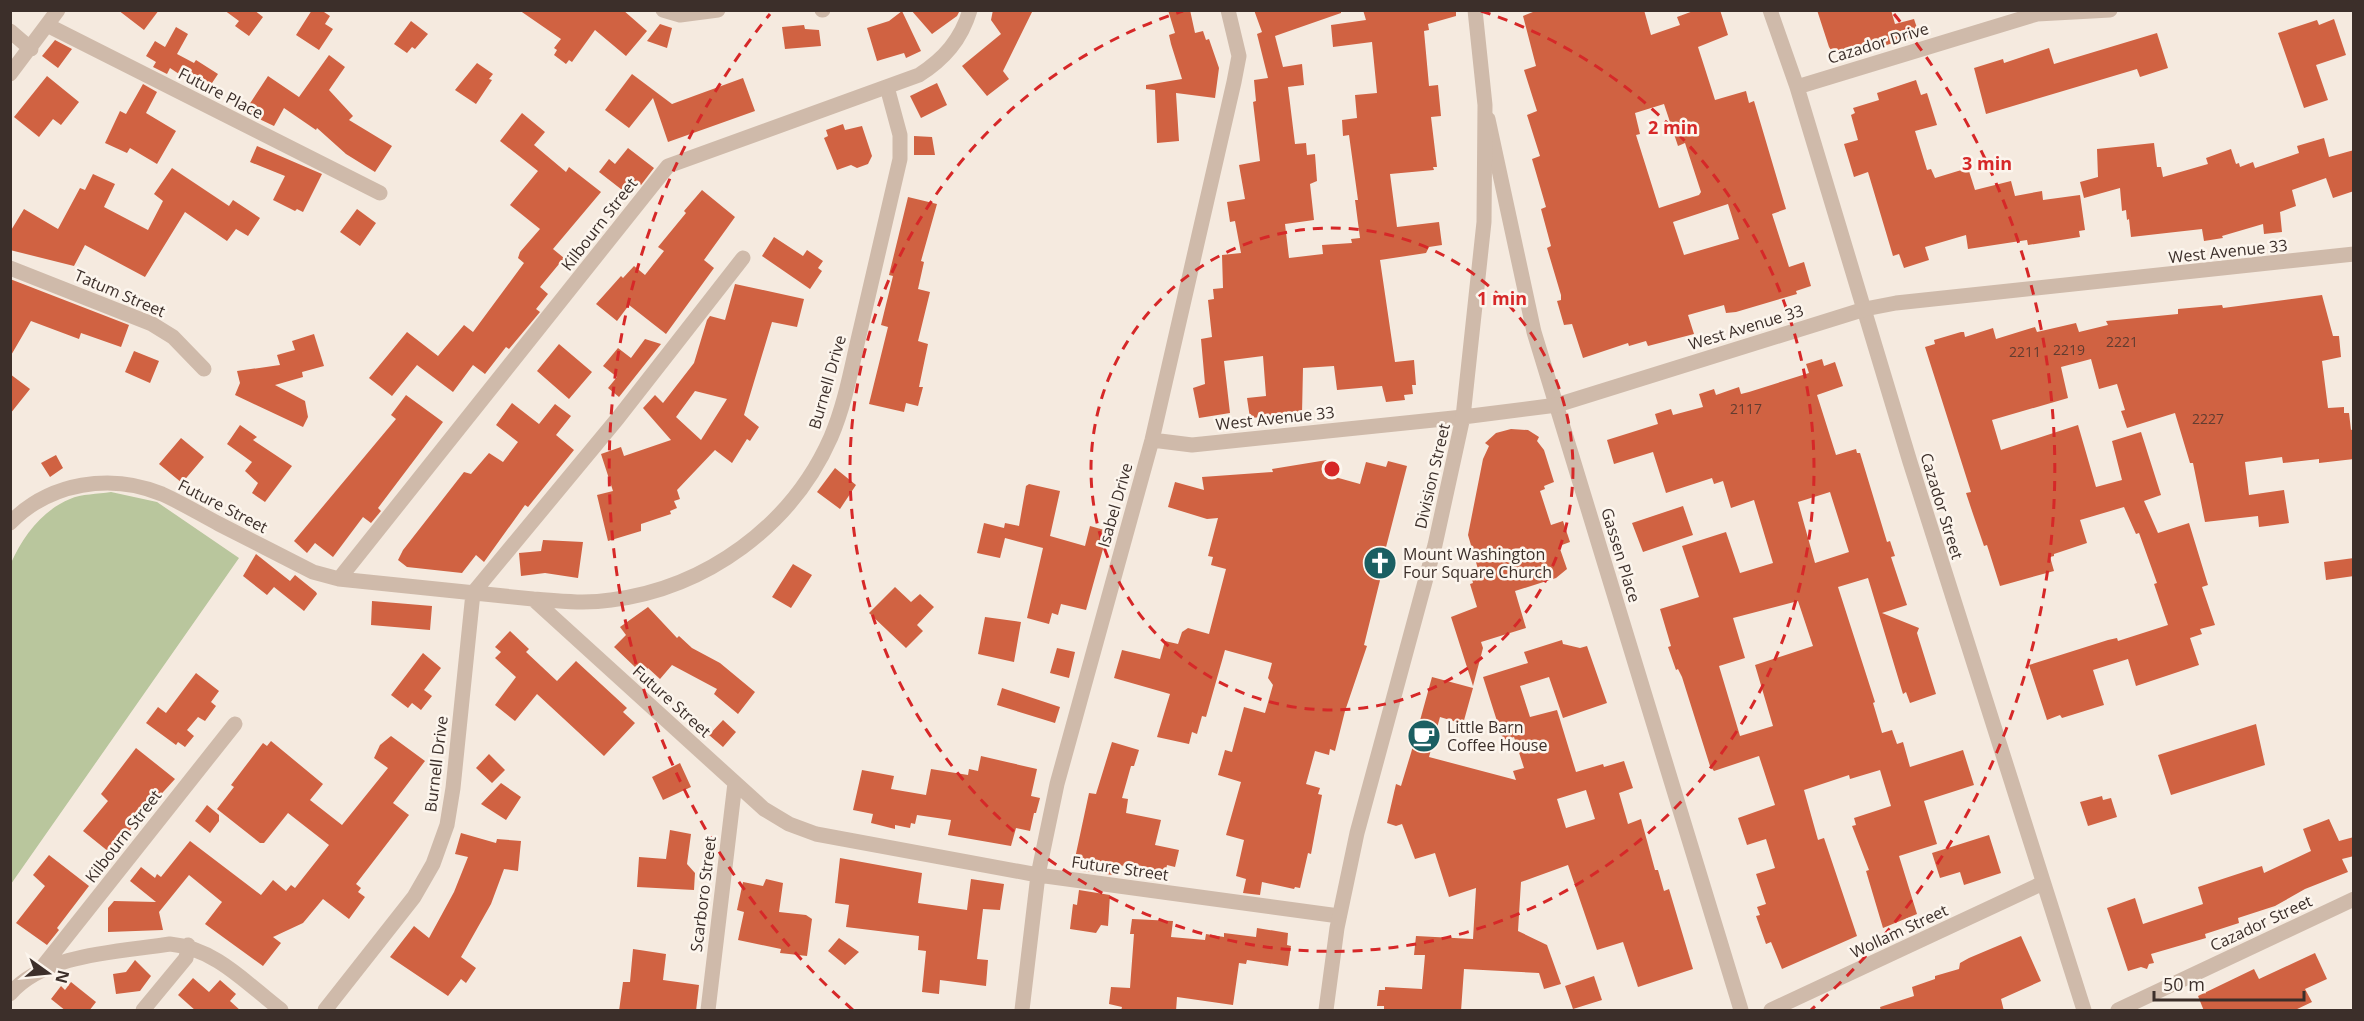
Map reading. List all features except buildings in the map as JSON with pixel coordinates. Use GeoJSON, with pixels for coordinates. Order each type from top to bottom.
{"type":"FeatureCollection","features":[{"type":"Feature","properties":{"kind":"street"},"geometry":{"type":"LineString","coordinates":[[10,74],[58,10]]}},
{"type":"Feature","properties":{"kind":"street"},"geometry":{"type":"LineString","coordinates":[[663,10],[680,15],[718,10]]}},
{"type":"Feature","properties":{"kind":"street","name":"Kilbourn Street"},"geometry":{"type":"LineString","coordinates":[[339,579],[668,166],[919,75],[935,65],[957,40],[970,10]]}},
{"type":"Feature","properties":{"kind":"street","name":"Isabel Drive"},"geometry":{"type":"LineString","coordinates":[[1022,1011],[1038,875],[1057,784],[1152,440],[1239,56],[1228,10]]}},
{"type":"Feature","properties":{"kind":"street","name":"Division Street"},"geometry":{"type":"LineString","coordinates":[[1326,1011],[1339,916],[1357,833],[1435,545],[1463,417],[1484,222],[1485,105],[1475,10]]}},
{"type":"Feature","properties":{"kind":"street","name":"Cazador Street"},"geometry":{"type":"LineString","coordinates":[[1770,10],[1797,87],[1910,462],[2084,1011]]}},
{"type":"Feature","properties":{"kind":"street","name":"Cazador Drive"},"geometry":{"type":"LineString","coordinates":[[1797,87],[2037,14],[2110,10]]}},
{"type":"Feature","properties":{"kind":"street","name":"Future Place"},"geometry":{"type":"LineString","coordinates":[[46,25],[380,193]]}},
{"type":"Feature","properties":{"kind":"street"},"geometry":{"type":"LineString","coordinates":[[10,31],[31,49]]}},
{"type":"Feature","properties":{"kind":"street","name":"Burnell Drive"},"geometry":{"type":"LineString","coordinates":[[533,599],[576,602],[610,600],[648,593],[684,581],[718,564],[750,542],[797,494],[818,462],[843,405],[900,159],[900,135],[887,87]]}},
{"type":"Feature","properties":{"kind":"street","name":"Gassen Place"},"geometry":{"type":"LineString","coordinates":[[1485,105],[1534,332],[1741,1011]]}},
{"type":"Feature","properties":{"kind":"street","name":"West Avenue 33"},"geometry":{"type":"LineString","coordinates":[[1152,440],[1192,445],[1557,405],[1865,309],[1896,303],[2354,254]]}},
{"type":"Feature","properties":{"kind":"street"},"geometry":{"type":"LineString","coordinates":[[473,593],[618,418],[743,258]]}},
{"type":"Feature","properties":{"kind":"street","name":"Tatum Street"},"geometry":{"type":"LineString","coordinates":[[10,268],[152,324],[173,337],[204,369]]}},
{"type":"Feature","properties":{"kind":"street","name":"Future Street"},"geometry":{"type":"LineString","coordinates":[[10,523],[35,503],[72,487],[109,482],[135,485],[162,494],[313,572],[339,579],[533,599],[764,809],[789,824],[816,834],[1038,875],[1339,916]]}},
{"type":"Feature","properties":{"kind":"street","name":"Burnell Drive"},"geometry":{"type":"LineString","coordinates":[[325,1011],[414,897],[433,864],[447,825],[453,788],[473,593]]}},
{"type":"Feature","properties":{"kind":"street","name":"Kilbourn Street"},"geometry":{"type":"LineString","coordinates":[[40,970],[235,724]]}},
{"type":"Feature","properties":{"kind":"street","name":"Scarboro Street"},"geometry":{"type":"LineString","coordinates":[[708,1011],[735,783]]}},
{"type":"Feature","properties":{"kind":"street","name":"Wollam Street"},"geometry":{"type":"LineString","coordinates":[[1771,1011],[2043,883]]}},
{"type":"Feature","properties":{"kind":"street","name":"Cazador Street"},"geometry":{"type":"LineString","coordinates":[[2118,1011],[2354,899]]}},
{"type":"Feature","properties":{"kind":"street"},"geometry":{"type":"LineString","coordinates":[[10,994],[40,970],[62,962],[170,944],[188,945],[216,959],[281,1011]]}},
{"type":"Feature","properties":{"kind":"street"},"geometry":{"type":"LineString","coordinates":[[142,1011],[186,958],[188,945]]}},
{"type":"Feature","properties":{"kind":"green space"},"geometry":{"type":"Polygon","coordinates":[[[111,492],[157,502],[239,558],[11,884],[11,563],[27,534],[50,510],[74,497],[111,492]]]}},
{"type":"Feature","properties":{"kind":"place","name":"Mount Washington Four Square Church"},"geometry":{"type":"Point","coordinates":[1380,563]}},
{"type":"Feature","properties":{"kind":"place","name":"Little Barn Coffee House"},"geometry":{"type":"Point","coordinates":[1424,736]}}]}
